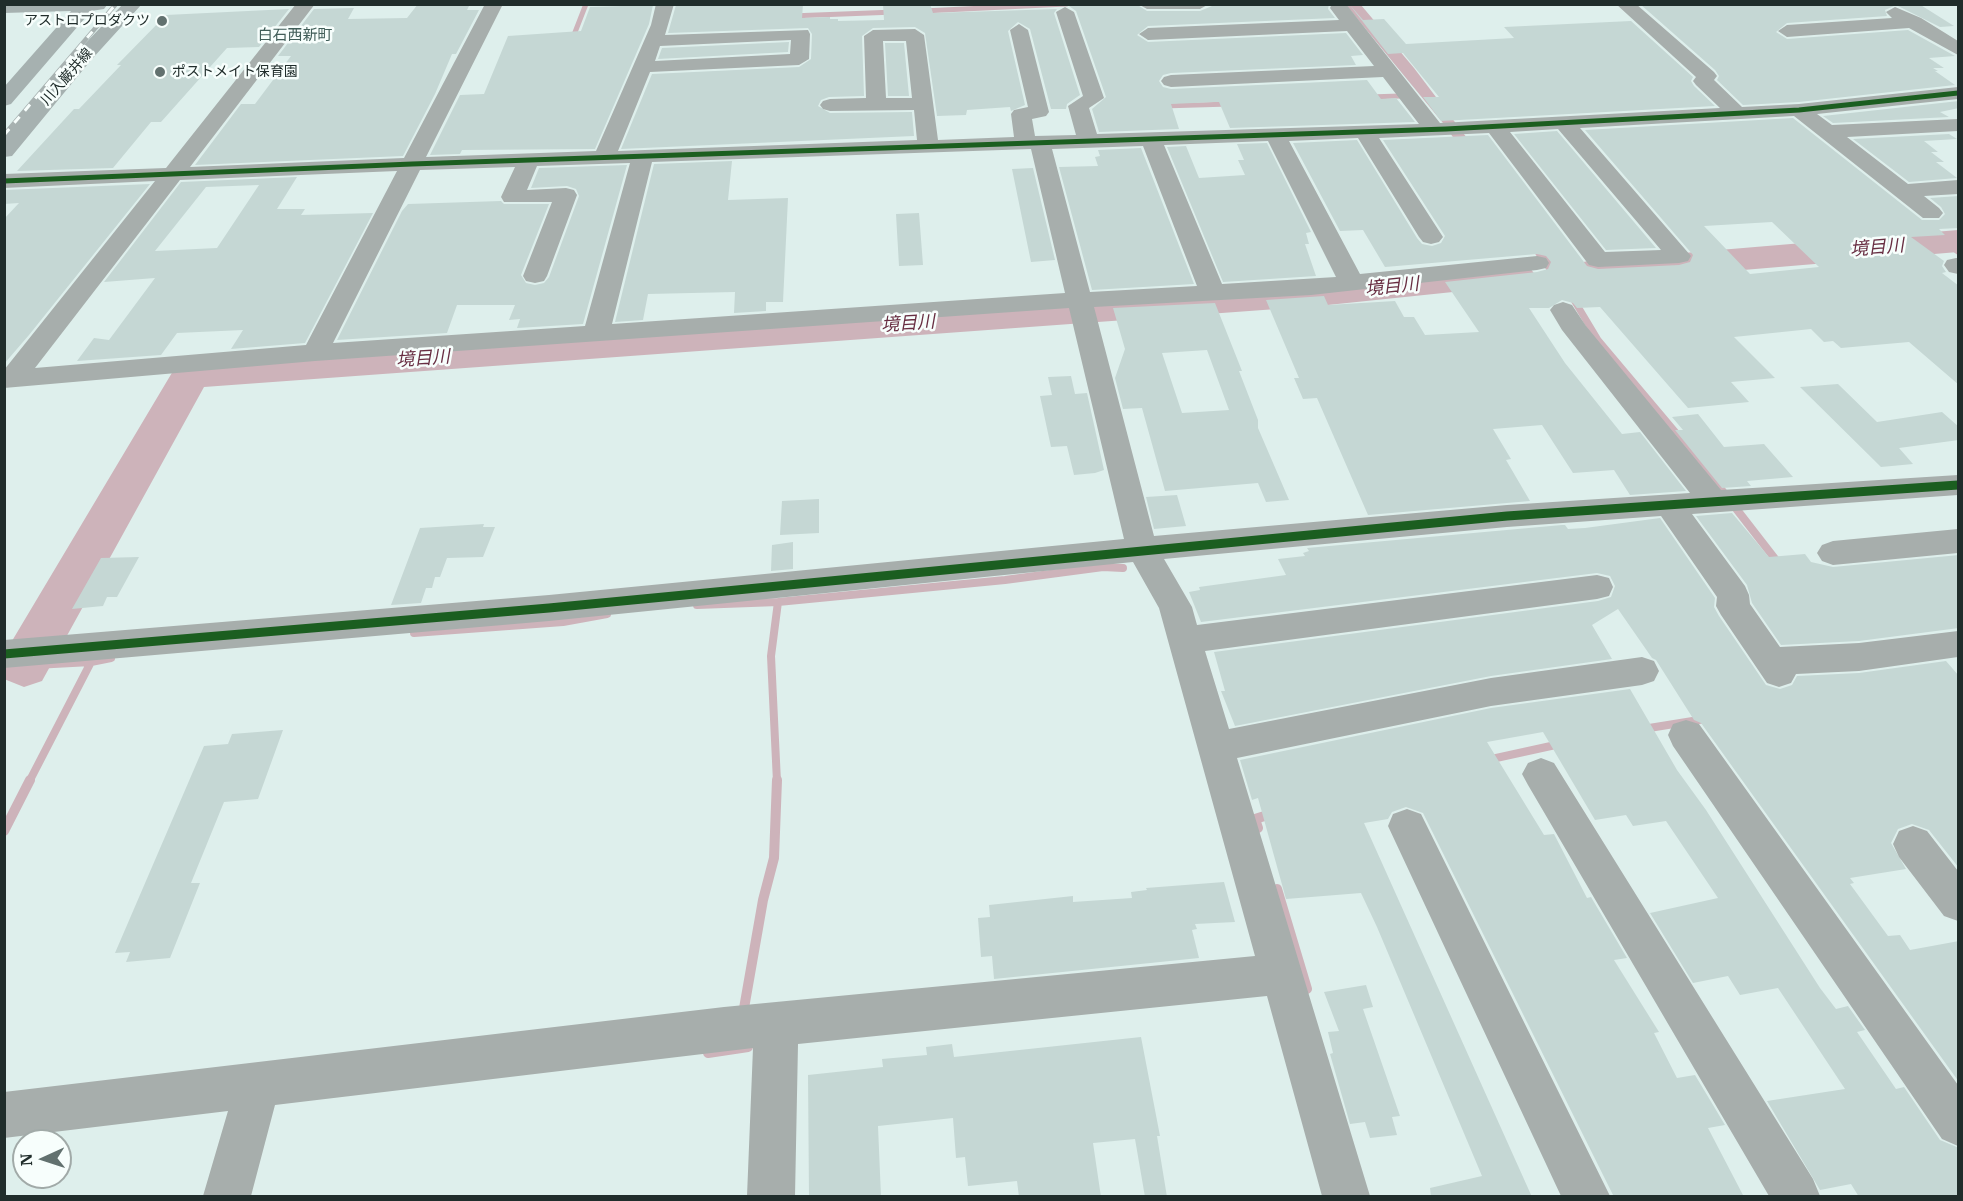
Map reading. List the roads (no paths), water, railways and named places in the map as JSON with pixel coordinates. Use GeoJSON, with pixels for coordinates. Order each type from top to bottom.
{"type":"FeatureCollection","features":[{"type":"Feature","properties":{"kind":"main road"},"geometry":{"type":"LineString","coordinates":[[4,8],[108,4]]}},
{"type":"Feature","properties":{"kind":"main road","name":"川入巌井線"},"geometry":{"type":"LineString","coordinates":[[4,151],[85,55],[133,4]]}},
{"type":"Feature","properties":{"kind":"main road","name":"川入巌井線"},"geometry":{"type":"LineString","coordinates":[[4,100],[86,5]]}},
{"type":"Feature","properties":{"kind":"street"},"geometry":{"type":"LineString","coordinates":[[9,379],[177,173],[306,4]]}},
{"type":"Feature","properties":{"kind":"street"},"geometry":{"type":"LineString","coordinates":[[315,353],[494,4]]}},
{"type":"Feature","properties":{"kind":"street"},"geometry":{"type":"LineString","coordinates":[[1147,4],[1200,4]]}},
{"type":"Feature","properties":{"kind":"street"},"geometry":{"type":"LineString","coordinates":[[1336,4],[1388,71],[1446,128]]}},
{"type":"Feature","properties":{"kind":"street"},"geometry":{"type":"LineString","coordinates":[[1625,4],[1744,113]]}},
{"type":"Feature","properties":{"kind":"street"},"geometry":{"type":"LineString","coordinates":[[1880,4],[1959,49]]}},
{"type":"Feature","properties":{"kind":"street"},"geometry":{"type":"LineString","coordinates":[[1065,12],[1094,98],[1078,106],[1088,141]]}},
{"type":"Feature","properties":{"kind":"street"},"geometry":{"type":"LineString","coordinates":[[1787,31],[1915,22]]}},
{"type":"Feature","properties":{"kind":"street"},"geometry":{"type":"LineString","coordinates":[[604,157],[660,23],[801,34],[799,59],[642,67]]}},
{"type":"Feature","properties":{"kind":"street"},"geometry":{"type":"LineString","coordinates":[[1148,34],[1351,25]]}},
{"type":"Feature","properties":{"kind":"street"},"geometry":{"type":"LineString","coordinates":[[1019,30],[1039,111],[1021,114],[1033,143],[1082,307],[1142,549],[1176,607],[1346,1197]]}},
{"type":"Feature","properties":{"kind":"street"},"geometry":{"type":"LineString","coordinates":[[876,105],[873,36],[915,35],[928,146]]}},
{"type":"Feature","properties":{"kind":"street"},"geometry":{"type":"LineString","coordinates":[[1171,81],[1388,71]]}},
{"type":"Feature","properties":{"kind":"street"},"geometry":{"type":"LineString","coordinates":[[4,181],[412,164],[1495,126],[1799,110],[1959,93]]}},
{"type":"Feature","properties":{"kind":"street"},"geometry":{"type":"LineString","coordinates":[[830,105],[923,104]]}},
{"type":"Feature","properties":{"kind":"street"},"geometry":{"type":"LineString","coordinates":[[1799,110],[1931,213]]}},
{"type":"Feature","properties":{"kind":"street"},"geometry":{"type":"LineString","coordinates":[[1495,126],[1598,260],[1679,256],[1563,122]]}},
{"type":"Feature","properties":{"kind":"street"},"geometry":{"type":"LineString","coordinates":[[1828,132],[1959,125]]}},
{"type":"Feature","properties":{"kind":"street"},"geometry":{"type":"LineString","coordinates":[[1364,131],[1431,237]]}},
{"type":"Feature","properties":{"kind":"street"},"geometry":{"type":"LineString","coordinates":[[1275,134],[1352,283]]}},
{"type":"Feature","properties":{"kind":"street"},"geometry":{"type":"LineString","coordinates":[[1151,138],[1213,294]]}},
{"type":"Feature","properties":{"kind":"street"},"geometry":{"type":"LineString","coordinates":[[596,334],[643,156]]}},
{"type":"Feature","properties":{"kind":"street"},"geometry":{"type":"LineString","coordinates":[[529,160],[512,197],[566,195],[535,276]]}},
{"type":"Feature","properties":{"kind":"street"},"geometry":{"type":"LineString","coordinates":[[1902,191],[1959,187]]}},
{"type":"Feature","properties":{"kind":"street"},"geometry":{"type":"LineString","coordinates":[[9,379],[315,353],[596,334],[1082,307],[1352,283],[1536,263]]}},
{"type":"Feature","properties":{"kind":"street"},"geometry":{"type":"LineString","coordinates":[[1563,310],[1575,330],[1680,457],[1726,503]]}},
{"type":"Feature","properties":{"kind":"street"},"geometry":{"type":"LineString","coordinates":[[23,652],[549,608],[1142,549],[1669,505],[1726,503],[1959,485]]}},
{"type":"Feature","properties":{"kind":"street"},"geometry":{"type":"LineString","coordinates":[[1669,505],[1733,595],[1732,606],[1775,667],[1959,644]]}},
{"type":"Feature","properties":{"kind":"street"},"geometry":{"type":"LineString","coordinates":[[1833,553],[1959,541]]}},
{"type":"Feature","properties":{"kind":"street"},"geometry":{"type":"LineString","coordinates":[[1185,640],[1597,587]]}},
{"type":"Feature","properties":{"kind":"street"},"geometry":{"type":"LineString","coordinates":[[1216,747],[1491,692],[1642,672]]}},
{"type":"Feature","properties":{"kind":"street"},"geometry":{"type":"LineString","coordinates":[[1686,735],[1959,1123]]}},
{"type":"Feature","properties":{"kind":"street"},"geometry":{"type":"LineString","coordinates":[[1541,774],[1796,1197]]}},
{"type":"Feature","properties":{"kind":"street"},"geometry":{"type":"LineString","coordinates":[[1407,826],[1586,1197]]}},
{"type":"Feature","properties":{"kind":"street"},"geometry":{"type":"LineString","coordinates":[[1912,844],[1959,902]]}},
{"type":"Feature","properties":{"kind":"street"},"geometry":{"type":"LineString","coordinates":[[4,1115],[254,1098],[762,1032],[1281,974]]}},
{"type":"Feature","properties":{"kind":"street"},"geometry":{"type":"LineString","coordinates":[[762,1032],[771,1197]]}},
{"type":"Feature","properties":{"kind":"street"},"geometry":{"type":"LineString","coordinates":[[227,1197],[254,1098]]}},
{"type":"Feature","properties":{"kind":"waterway"},"geometry":{"type":"LineString","coordinates":[[572,40],[586,4]]}},
{"type":"Feature","properties":{"kind":"waterway"},"geometry":{"type":"LineString","coordinates":[[923,11],[1066,4]]}},
{"type":"Feature","properties":{"kind":"waterway"},"geometry":{"type":"LineString","coordinates":[[791,16],[895,12]]}},
{"type":"Feature","properties":{"kind":"waterway"},"geometry":{"type":"LineString","coordinates":[[1369,97],[1400,96]]}},
{"type":"Feature","properties":{"kind":"waterway"},"geometry":{"type":"LineString","coordinates":[[1162,106],[1230,104]]}},
{"type":"Feature","properties":{"kind":"waterway","name":"境目川"},"geometry":{"type":"LineString","coordinates":[[1588,272],[1958,241]]}},
{"type":"Feature","properties":{"kind":"waterway"},"geometry":{"type":"LineString","coordinates":[[1946,242],[1958,251]]}},
{"type":"Feature","properties":{"kind":"waterway","name":"境目川"},"geometry":{"type":"LineString","coordinates":[[24,666],[190,375],[1318,295],[1517,276]]}},
{"type":"Feature","properties":{"kind":"waterway"},"geometry":{"type":"LineString","coordinates":[[1574,300],[1598,340],[1694,454]]}},
{"type":"Feature","properties":{"kind":"waterway"},"geometry":{"type":"LineString","coordinates":[[1693,453],[1779,564]]}},
{"type":"Feature","properties":{"kind":"waterway"},"geometry":{"type":"LineString","coordinates":[[778,602],[1005,580],[1103,567],[1123,568]]}},
{"type":"Feature","properties":{"kind":"waterway"},"geometry":{"type":"LineString","coordinates":[[697,605],[778,602]]}},
{"type":"Feature","properties":{"kind":"waterway"},"geometry":{"type":"LineString","coordinates":[[777,781],[771,656],[778,602]]}},
{"type":"Feature","properties":{"kind":"waterway"},"geometry":{"type":"LineString","coordinates":[[414,633],[563,622],[607,614]]}},
{"type":"Feature","properties":{"kind":"waterway"},"geometry":{"type":"LineString","coordinates":[[91,662],[111,658]]}},
{"type":"Feature","properties":{"kind":"waterway"},"geometry":{"type":"LineString","coordinates":[[29,782],[91,662]]}},
{"type":"Feature","properties":{"kind":"waterway"},"geometry":{"type":"LineString","coordinates":[[35,665],[91,662]]}},
{"type":"Feature","properties":{"kind":"waterway"},"geometry":{"type":"LineString","coordinates":[[1643,729],[1705,719]]}},
{"type":"Feature","properties":{"kind":"waterway"},"geometry":{"type":"LineString","coordinates":[[1487,760],[1560,744]]}},
{"type":"Feature","properties":{"kind":"waterway"},"geometry":{"type":"LineString","coordinates":[[4,831],[30,780]]}},
{"type":"Feature","properties":{"kind":"waterway"},"geometry":{"type":"LineString","coordinates":[[743,1014],[763,900],[774,858],[777,781]]}},
{"type":"Feature","properties":{"kind":"waterway"},"geometry":{"type":"LineString","coordinates":[[1258,828],[1255,819],[1274,813]]}},
{"type":"Feature","properties":{"kind":"waterway"},"geometry":{"type":"LineString","coordinates":[[1277,889],[1307,989],[1301,989]]}},
{"type":"Feature","properties":{"kind":"waterway"},"geometry":{"type":"LineString","coordinates":[[708,1053],[748,1047]]}},
{"type":"Feature","properties":{"kind":"railway"},"geometry":{"type":"LineString","coordinates":[[4,135],[116,4]]}},
{"type":"Feature","properties":{"kind":"place","name":"アストロプロダクツ"},"geometry":{"type":"Point","coordinates":[162,21]}},
{"type":"Feature","properties":{"kind":"place","name":"ポストメイト保育園"},"geometry":{"type":"Point","coordinates":[160,72]}},
{"type":"Feature","properties":{"kind":"district","name":"白石西新町"},"geometry":{"type":"Point","coordinates":[295,36]}}]}
